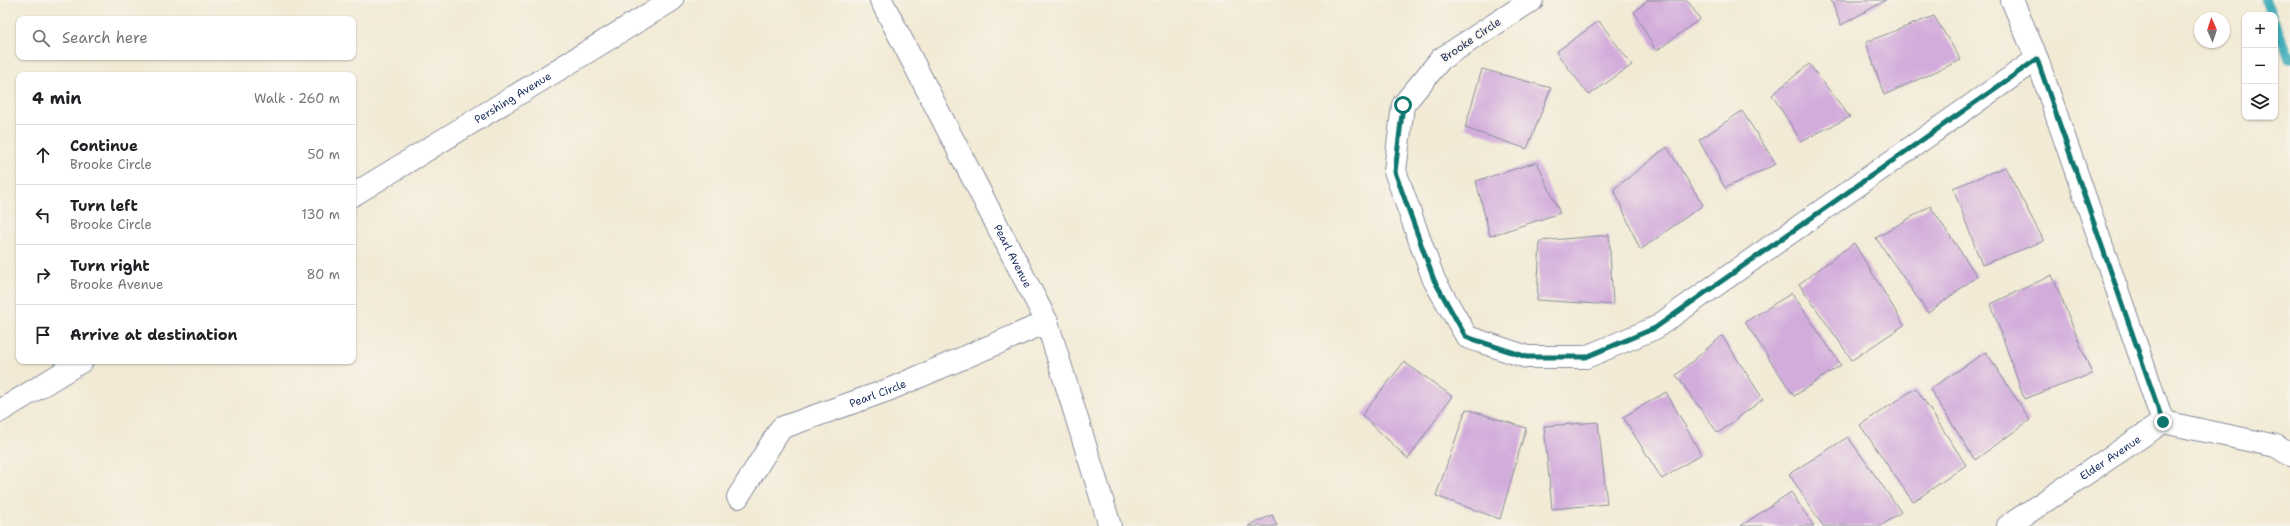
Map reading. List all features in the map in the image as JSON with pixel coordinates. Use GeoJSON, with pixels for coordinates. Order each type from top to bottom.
{"type":"FeatureCollection","features":[{"type":"Feature","properties":{"kind":"street","name":"Pershing Avenue"},"geometry":{"type":"LineString","coordinates":[[356,193],[672,0]]}},
{"type":"Feature","properties":{"kind":"street","name":"Pearl Avenue"},"geometry":{"type":"LineString","coordinates":[[881,0],[1047,322],[1110,526]]}},
{"type":"Feature","properties":{"kind":"street","name":"Brooke Circle"},"geometry":{"type":"LineString","coordinates":[[1532,0],[1441,59],[1403,105],[1395,172],[1434,280],[1466,337],[1527,357],[1586,357],[1655,328],[2037,59]]}},
{"type":"Feature","properties":{"kind":"street"},"geometry":{"type":"LineString","coordinates":[[2012,0],[2037,59],[2163,422],[2276,446],[2290,455]]}},
{"type":"Feature","properties":{"kind":"street","name":"Pearl Circle"},"geometry":{"type":"LineString","coordinates":[[738,497],[781,428],[888,390],[1047,322]]}},
{"type":"Feature","properties":{"kind":"street"},"geometry":{"type":"LineString","coordinates":[[0,411],[77,364]]}},
{"type":"Feature","properties":{"kind":"street","name":"Elder Avenue"},"geometry":{"type":"LineString","coordinates":[[2008,526],[2163,422]]}},
{"type":"Feature","properties":{"kind":"building"},"geometry":{"type":"Polygon","coordinates":[[[1648,0],[1687,0],[1700,19],[1656,51],[1634,12],[1648,0]]]}},
{"type":"Feature","properties":{"kind":"building"},"geometry":{"type":"Polygon","coordinates":[[[1831,0],[1886,0],[1841,25],[1831,0]]]}},
{"type":"Feature","properties":{"kind":"building"},"geometry":{"type":"Polygon","coordinates":[[[1934,16],[1961,60],[1884,95],[1866,42],[1934,16]]]}},
{"type":"Feature","properties":{"kind":"building"},"geometry":{"type":"Polygon","coordinates":[[[1599,21],[1632,65],[1589,95],[1556,52],[1599,21]]]}},
{"type":"Feature","properties":{"kind":"building"},"geometry":{"type":"Polygon","coordinates":[[[1809,64],[1850,117],[1801,141],[1772,95],[1809,64]]]}},
{"type":"Feature","properties":{"kind":"building"},"geometry":{"type":"Polygon","coordinates":[[[1482,69],[1551,88],[1527,149],[1465,128],[1482,69]]]}},
{"type":"Feature","properties":{"kind":"building"},"geometry":{"type":"Polygon","coordinates":[[[1742,111],[1776,164],[1725,188],[1699,140],[1742,111]]]}},
{"type":"Feature","properties":{"kind":"building"},"geometry":{"type":"Polygon","coordinates":[[[1667,147],[1703,205],[1640,250],[1614,189],[1667,147]]]}},
{"type":"Feature","properties":{"kind":"building"},"geometry":{"type":"Polygon","coordinates":[[[1537,162],[1560,213],[1490,236],[1476,181],[1537,162]]]}},
{"type":"Feature","properties":{"kind":"building"},"geometry":{"type":"Polygon","coordinates":[[[2005,167],[2044,241],[1982,265],[1953,188],[2005,167]]]}},
{"type":"Feature","properties":{"kind":"building"},"geometry":{"type":"Polygon","coordinates":[[[1930,206],[1977,276],[1928,313],[1876,238],[1930,206]]]}},
{"type":"Feature","properties":{"kind":"building"},"geometry":{"type":"Polygon","coordinates":[[[1609,235],[1613,305],[1537,300],[1540,241],[1609,235]]]}},
{"type":"Feature","properties":{"kind":"building"},"geometry":{"type":"Polygon","coordinates":[[[1854,243],[1904,325],[1852,360],[1799,284],[1854,243]]]}},
{"type":"Feature","properties":{"kind":"building"},"geometry":{"type":"Polygon","coordinates":[[[2052,275],[2092,374],[2024,399],[1991,304],[2052,275]]]}},
{"type":"Feature","properties":{"kind":"building"},"geometry":{"type":"Polygon","coordinates":[[[1792,293],[1841,365],[1794,396],[1745,322],[1792,293]]]}},
{"type":"Feature","properties":{"kind":"building"},"geometry":{"type":"Polygon","coordinates":[[[1722,336],[1763,399],[1718,433],[1676,375],[1722,336]]]}},
{"type":"Feature","properties":{"kind":"building"},"geometry":{"type":"Polygon","coordinates":[[[1986,352],[2030,420],[1975,460],[1930,389],[1986,352]]]}},
{"type":"Feature","properties":{"kind":"building"},"geometry":{"type":"Polygon","coordinates":[[[1404,362],[1452,396],[1408,459],[1362,415],[1404,362]]]}},
{"type":"Feature","properties":{"kind":"building"},"geometry":{"type":"Polygon","coordinates":[[[1916,388],[1966,465],[1913,502],[1860,425],[1916,388]]]}},
{"type":"Feature","properties":{"kind":"building"},"geometry":{"type":"Polygon","coordinates":[[[1666,392],[1701,454],[1662,479],[1623,417],[1666,392]]]}},
{"type":"Feature","properties":{"kind":"building"},"geometry":{"type":"Polygon","coordinates":[[[1466,409],[1526,428],[1500,519],[1436,496],[1466,409]]]}},
{"type":"Feature","properties":{"kind":"building"},"geometry":{"type":"Polygon","coordinates":[[[1598,422],[1607,504],[1552,509],[1544,426],[1598,422]]]}},
{"type":"Feature","properties":{"kind":"building"},"geometry":{"type":"Polygon","coordinates":[[[1848,437],[1901,512],[1881,526],[1823,526],[1789,474],[1848,437]]]}},
{"type":"Feature","properties":{"kind":"building"},"geometry":{"type":"Polygon","coordinates":[[[1791,492],[1814,526],[1741,526],[1791,492]]]}},
{"type":"Feature","properties":{"kind":"building"},"geometry":{"type":"Polygon","coordinates":[[[1272,515],[1277,526],[1248,526],[1272,515]]]}},
{"type":"Feature","properties":{"kind":"waterway"},"geometry":{"type":"LineString","coordinates":[[2265,0],[2271,12]]}},
{"type":"Feature","properties":{"kind":"waterway"},"geometry":{"type":"LineString","coordinates":[[2278,30],[2290,59]]}},
{"type":"Feature","properties":{"kind":"route"},"geometry":{"type":"LineString","coordinates":[[1403,105],[1395,172],[1434,280],[1466,337],[1527,357],[1586,357],[1655,328],[2037,59],[2163,422]]}}]}
